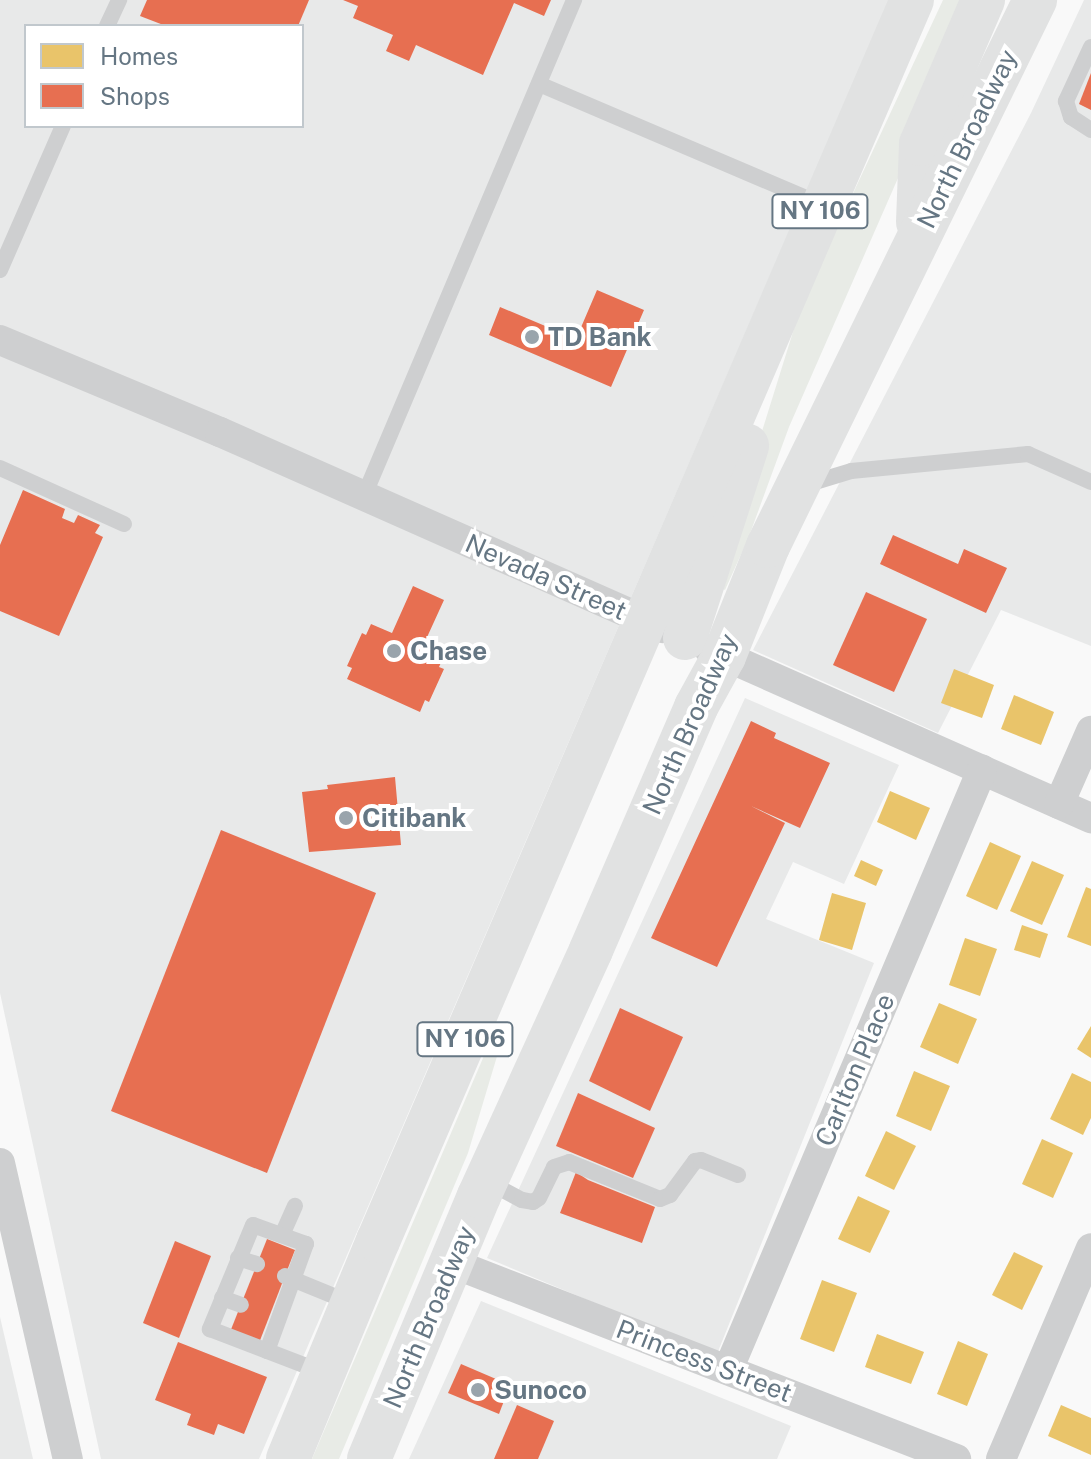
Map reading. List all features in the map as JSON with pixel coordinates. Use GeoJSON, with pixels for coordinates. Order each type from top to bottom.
{"type":"FeatureCollection","features":[{"type":"Feature","properties":{"kind":"main road","name":"NY 106"},"geometry":{"type":"LineString","coordinates":[[288,1459],[352,1303],[912,0]]}},
{"type":"Feature","properties":{"kind":"main road"},"geometry":{"type":"LineString","coordinates":[[917,241],[921,144],[983,0]]}},
{"type":"Feature","properties":{"kind":"main road","name":"North Broadway"},"geometry":{"type":"LineString","coordinates":[[369,1459],[486,1181],[696,707],[724,656],[738,614],[796,487],[1035,0]]}},
{"type":"Feature","properties":{"kind":"main road"},"geometry":{"type":"LineString","coordinates":[[685,638],[751,433],[787,288]]}},
{"type":"Feature","properties":{"kind":"street","name":"Nevada Street"},"geometry":{"type":"LineString","coordinates":[[0,340],[364,496],[1091,818]]}},
{"type":"Feature","properties":{"kind":"street"},"geometry":{"type":"LineString","coordinates":[[1059,804],[1091,731]]}},
{"type":"Feature","properties":{"kind":"street","name":"Carlton Place"},"geometry":{"type":"LineString","coordinates":[[728,1370],[982,770]]}},
{"type":"Feature","properties":{"kind":"street"},"geometry":{"type":"LineString","coordinates":[[0,1163],[68,1459]]}},
{"type":"Feature","properties":{"kind":"street"},"geometry":{"type":"LineString","coordinates":[[1001,1459],[1091,1248]]}},
{"type":"Feature","properties":{"kind":"street","name":"Princess Street"},"geometry":{"type":"LineString","coordinates":[[452,1263],[956,1459]]}},
{"type":"Feature","properties":{"kind":"lane"},"geometry":{"type":"LineString","coordinates":[[108,24],[119,0]]}},
{"type":"Feature","properties":{"kind":"lane"},"geometry":{"type":"LineString","coordinates":[[364,496],[574,0]]}},
{"type":"Feature","properties":{"kind":"lane"},"geometry":{"type":"LineString","coordinates":[[1091,47],[1066,101],[1071,117],[1091,130]]}},
{"type":"Feature","properties":{"kind":"lane"},"geometry":{"type":"LineString","coordinates":[[539,84],[823,204]]}},
{"type":"Feature","properties":{"kind":"lane"},"geometry":{"type":"LineString","coordinates":[[0,270],[62,128]]}},
{"type":"Feature","properties":{"kind":"lane"},"geometry":{"type":"LineString","coordinates":[[796,487],[851,471],[1028,454],[1091,482]]}},
{"type":"Feature","properties":{"kind":"lane"},"geometry":{"type":"LineString","coordinates":[[0,468],[124,524]]}},
{"type":"Feature","properties":{"kind":"lane"},"geometry":{"type":"LineString","coordinates":[[486,1181],[522,1200],[533,1202],[539,1198],[554,1167],[569,1162],[660,1199],[670,1195],[695,1161],[701,1160],[738,1175]]}},
{"type":"Feature","properties":{"kind":"lane"},"geometry":{"type":"LineString","coordinates":[[282,1235],[295,1206]]}},
{"type":"Feature","properties":{"kind":"lane"},"geometry":{"type":"LineString","coordinates":[[267,1351],[274,1317],[306,1244],[253,1225],[210,1329],[267,1351],[324,1373]]}},
{"type":"Feature","properties":{"kind":"lane"},"geometry":{"type":"LineString","coordinates":[[238,1258],[257,1264]]}},
{"type":"Feature","properties":{"kind":"lane"},"geometry":{"type":"LineString","coordinates":[[289,1277],[352,1303]]}},
{"type":"Feature","properties":{"kind":"lane"},"geometry":{"type":"LineString","coordinates":[[222,1298],[241,1305]]}},
{"type":"Feature","properties":{"kind":"shaded area"},"geometry":{"type":"Polygon","coordinates":[[[0,0],[889,0],[259,1459],[101,1459],[0,993],[0,0]]]}},
{"type":"Feature","properties":{"kind":"shaded area"},"geometry":{"type":"Polygon","coordinates":[[[943,0],[976,0],[789,427],[748,539],[725,590],[714,585],[802,303],[943,0]]]}},
{"type":"Feature","properties":{"kind":"shaded area"},"geometry":{"type":"Polygon","coordinates":[[[1084,0],[1091,0],[1091,646],[1001,610],[938,733],[753,650],[1031,113],[1084,0]]]}},
{"type":"Feature","properties":{"kind":"shaded area"},"geometry":{"type":"Polygon","coordinates":[[[745,698],[899,765],[844,884],[793,862],[766,919],[874,963],[717,1354],[487,1258],[745,698]]]}},
{"type":"Feature","properties":{"kind":"shaded area"},"geometry":{"type":"Polygon","coordinates":[[[501,1043],[468,1153],[339,1459],[312,1459],[489,1044],[501,1043]]]}},
{"type":"Feature","properties":{"kind":"shaded area"},"geometry":{"type":"Polygon","coordinates":[[[481,1301],[791,1426],[777,1459],[409,1459],[481,1301]]]}},
{"type":"Feature","properties":{"kind":"shaded area"},"geometry":{"type":"Polygon","coordinates":[[[0,1317],[33,1459],[0,1459],[0,1317]]]}},
{"type":"Feature","properties":{"kind":"building: Homes"},"geometry":{"type":"Polygon","coordinates":[[[954,669],[994,685],[982,718],[941,703],[954,669]]]}},
{"type":"Feature","properties":{"kind":"building: Homes"},"geometry":{"type":"Polygon","coordinates":[[[1014,695],[1054,712],[1041,745],[1001,729],[1014,695]]]}},
{"type":"Feature","properties":{"kind":"building: Homes"},"geometry":{"type":"Polygon","coordinates":[[[890,791],[930,808],[916,840],[877,822],[890,791]]]}},
{"type":"Feature","properties":{"kind":"building: Homes"},"geometry":{"type":"Polygon","coordinates":[[[990,842],[1021,856],[997,910],[966,896],[990,842]]]}},
{"type":"Feature","properties":{"kind":"building: Homes"},"geometry":{"type":"Polygon","coordinates":[[[861,860],[883,870],[876,886],[854,876],[861,860]]]}},
{"type":"Feature","properties":{"kind":"building: Homes"},"geometry":{"type":"Polygon","coordinates":[[[1032,861],[1064,875],[1042,925],[1010,911],[1032,861]]]}},
{"type":"Feature","properties":{"kind":"building: Homes"},"geometry":{"type":"Polygon","coordinates":[[[1086,887],[1091,889],[1091,946],[1067,937],[1086,887]]]}},
{"type":"Feature","properties":{"kind":"building: Homes"},"geometry":{"type":"Polygon","coordinates":[[[832,893],[866,903],[852,950],[819,940],[832,893]]]}},
{"type":"Feature","properties":{"kind":"building: Homes"},"geometry":{"type":"Polygon","coordinates":[[[1022,925],[1048,934],[1040,958],[1014,950],[1022,925]]]}},
{"type":"Feature","properties":{"kind":"building: Homes"},"geometry":{"type":"Polygon","coordinates":[[[965,938],[997,949],[980,996],[949,985],[965,938]]]}},
{"type":"Feature","properties":{"kind":"building: Homes"},"geometry":{"type":"Polygon","coordinates":[[[939,1003],[977,1019],[958,1064],[920,1047],[939,1003]]]}},
{"type":"Feature","properties":{"kind":"building: Homes"},"geometry":{"type":"Polygon","coordinates":[[[1091,1026],[1091,1058],[1077,1049],[1091,1026]]]}},
{"type":"Feature","properties":{"kind":"building: Homes"},"geometry":{"type":"Polygon","coordinates":[[[914,1071],[950,1086],[931,1131],[896,1116],[914,1071]]]}},
{"type":"Feature","properties":{"kind":"building: Homes"},"geometry":{"type":"Polygon","coordinates":[[[1072,1073],[1091,1082],[1091,1118],[1083,1135],[1050,1119],[1072,1073]]]}},
{"type":"Feature","properties":{"kind":"building: Homes"},"geometry":{"type":"Polygon","coordinates":[[[886,1131],[916,1146],[894,1190],[865,1176],[886,1131]]]}},
{"type":"Feature","properties":{"kind":"building: Homes"},"geometry":{"type":"Polygon","coordinates":[[[1042,1139],[1073,1153],[1053,1198],[1022,1184],[1042,1139]]]}},
{"type":"Feature","properties":{"kind":"building: Homes"},"geometry":{"type":"Polygon","coordinates":[[[858,1196],[890,1211],[870,1253],[838,1239],[858,1196]]]}},
{"type":"Feature","properties":{"kind":"building: Homes"},"geometry":{"type":"Polygon","coordinates":[[[1014,1252],[1043,1266],[1022,1310],[992,1295],[1014,1252]]]}},
{"type":"Feature","properties":{"kind":"building: Homes"},"geometry":{"type":"Polygon","coordinates":[[[822,1280],[857,1293],[834,1352],[800,1339],[822,1280]]]}},
{"type":"Feature","properties":{"kind":"building: Homes"},"geometry":{"type":"Polygon","coordinates":[[[877,1334],[924,1352],[911,1384],[865,1367],[877,1334]]]}},
{"type":"Feature","properties":{"kind":"building: Homes"},"geometry":{"type":"Polygon","coordinates":[[[958,1341],[988,1354],[967,1406],[937,1394],[958,1341]]]}},
{"type":"Feature","properties":{"kind":"building: Homes"},"geometry":{"type":"Polygon","coordinates":[[[1061,1405],[1091,1418],[1091,1455],[1048,1436],[1061,1405]]]}},
{"type":"Feature","properties":{"kind":"building: Shops"},"geometry":{"type":"Polygon","coordinates":[[[147,0],[309,0],[299,24],[161,24],[140,16],[147,0]]]}},
{"type":"Feature","properties":{"kind":"building: Shops"},"geometry":{"type":"Polygon","coordinates":[[[343,0],[551,0],[544,16],[514,3],[483,75],[416,45],[409,61],[386,51],[393,35],[353,18],[358,6],[343,0]]]}},
{"type":"Feature","properties":{"kind":"building: Shops"},"geometry":{"type":"Polygon","coordinates":[[[1091,73],[1091,110],[1079,104],[1091,73]]]}},
{"type":"Feature","properties":{"kind":"building: Shops","name":"TD Bank"},"geometry":{"type":"Polygon","coordinates":[[[597,290],[644,310],[611,387],[489,335],[500,307],[576,339],[597,290]]]}},
{"type":"Feature","properties":{"kind":"building: Shops"},"geometry":{"type":"Polygon","coordinates":[[[23,490],[65,509],[62,518],[74,523],[78,515],[100,525],[95,533],[103,537],[59,636],[0,611],[0,545],[23,490]]]}},
{"type":"Feature","properties":{"kind":"building: Shops"},"geometry":{"type":"Polygon","coordinates":[[[893,535],[958,564],[964,549],[1007,568],[986,613],[880,564],[893,535]]]}},
{"type":"Feature","properties":{"kind":"building: Shops","name":"Chase"},"geometry":{"type":"Polygon","coordinates":[[[413,586],[444,600],[423,646],[444,656],[439,667],[444,669],[429,702],[425,700],[420,712],[347,679],[352,668],[347,666],[362,633],[366,635],[371,624],[392,633],[413,586]]]}},
{"type":"Feature","properties":{"kind":"building: Shops"},"geometry":{"type":"Polygon","coordinates":[[[866,592],[927,619],[894,692],[833,665],[866,592]]]}},
{"type":"Feature","properties":{"kind":"building: Shops"},"geometry":{"type":"Polygon","coordinates":[[[751,721],[776,733],[774,738],[830,763],[800,828],[751,806],[785,823],[717,967],[651,938],[751,721]]]}},
{"type":"Feature","properties":{"kind":"building: Shops"},"geometry":{"type":"Polygon","coordinates":[[[395,777],[401,845],[309,852],[302,792],[328,789],[327,785],[395,777]]]}},
{"type":"Feature","properties":{"kind":"building: Shops"},"geometry":{"type":"Polygon","coordinates":[[[221,830],[376,893],[267,1173],[111,1111],[221,830]]]}},
{"type":"Feature","properties":{"kind":"building: Shops"},"geometry":{"type":"Polygon","coordinates":[[[620,1008],[683,1037],[650,1111],[589,1081],[620,1008]]]}},
{"type":"Feature","properties":{"kind":"building: Shops"},"geometry":{"type":"Polygon","coordinates":[[[578,1093],[655,1128],[633,1178],[556,1146],[578,1093]]]}},
{"type":"Feature","properties":{"kind":"building: Shops"},"geometry":{"type":"Polygon","coordinates":[[[576,1172],[588,1180],[655,1207],[642,1243],[560,1213],[576,1172]]]}},
{"type":"Feature","properties":{"kind":"building: Shops"},"geometry":{"type":"Polygon","coordinates":[[[267,1239],[295,1250],[259,1343],[230,1332],[267,1239]]]}},
{"type":"Feature","properties":{"kind":"building: Shops"},"geometry":{"type":"Polygon","coordinates":[[[175,1241],[211,1256],[179,1338],[143,1323],[175,1241]]]}},
{"type":"Feature","properties":{"kind":"building: Shops"},"geometry":{"type":"Polygon","coordinates":[[[178,1342],[267,1377],[244,1434],[218,1424],[214,1435],[187,1425],[191,1414],[155,1400],[178,1342]]]}},
{"type":"Feature","properties":{"kind":"building: Shops","name":"Sunoco"},"geometry":{"type":"Polygon","coordinates":[[[461,1364],[510,1385],[499,1414],[448,1393],[461,1364]]]}},
{"type":"Feature","properties":{"kind":"building: Shops"},"geometry":{"type":"Polygon","coordinates":[[[517,1405],[554,1421],[538,1459],[494,1459],[517,1405]]]}},
{"type":"Feature","properties":{"kind":"place","name":"TD Bank"},"geometry":{"type":"Point","coordinates":[532,337]}},
{"type":"Feature","properties":{"kind":"place","name":"Chase"},"geometry":{"type":"Point","coordinates":[394,651]}},
{"type":"Feature","properties":{"kind":"place","name":"Citibank"},"geometry":{"type":"Point","coordinates":[346,818]}},
{"type":"Feature","properties":{"kind":"place","name":"Sunoco"},"geometry":{"type":"Point","coordinates":[478,1390]}}]}
